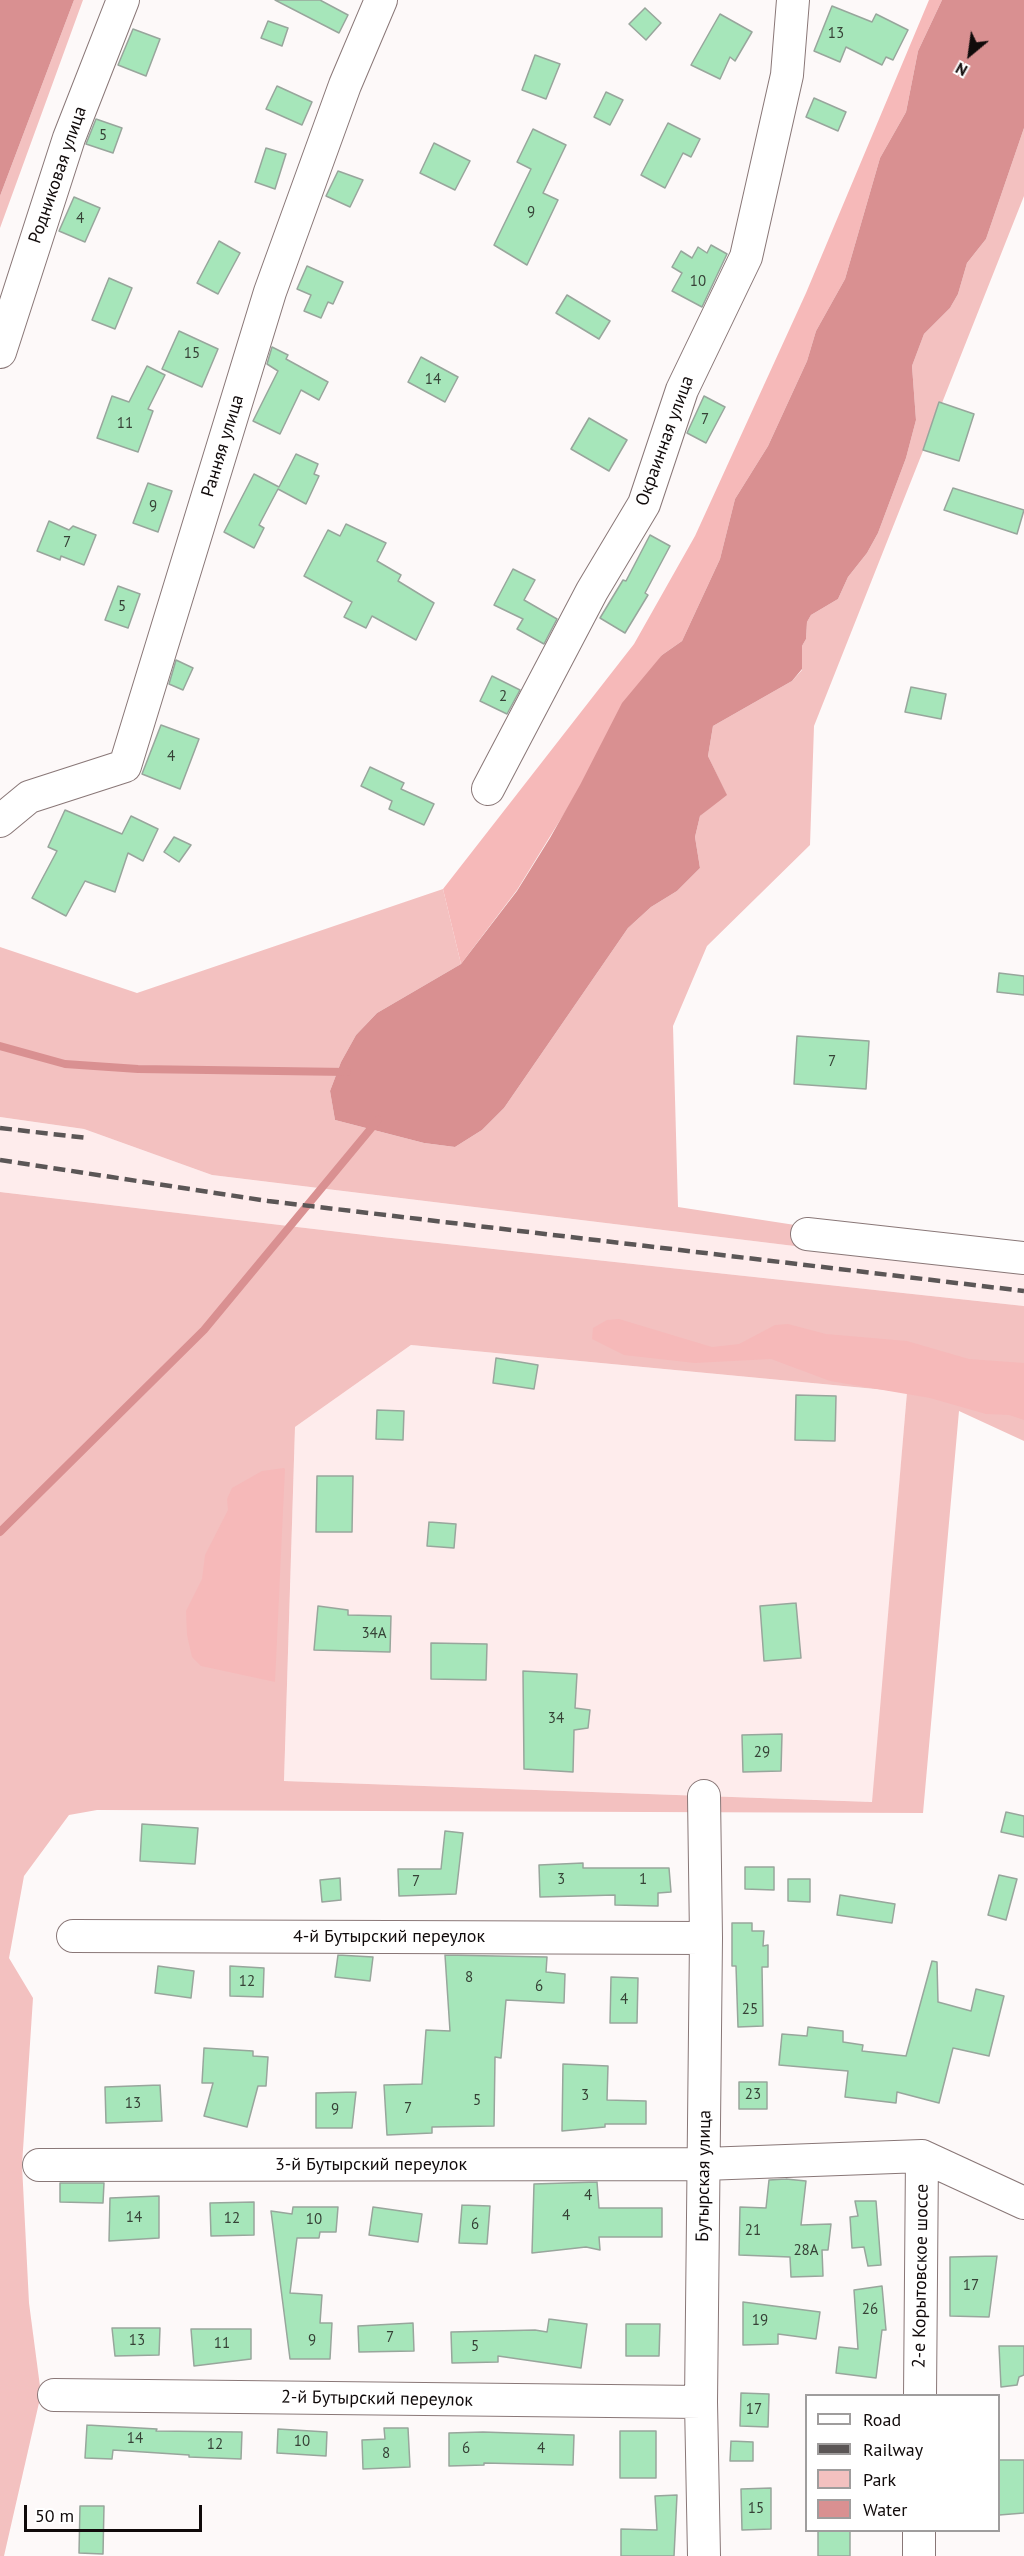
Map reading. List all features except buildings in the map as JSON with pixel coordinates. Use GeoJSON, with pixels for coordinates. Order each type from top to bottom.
{"type":"FeatureCollection","features":[{"type":"Feature","properties":{"kind":"street","name":"Родниковая улица"},"geometry":{"type":"LineString","coordinates":[[0,352],[69,138],[123,0]]}},
{"type":"Feature","properties":{"kind":"street","name":"Ранняя улица"},"geometry":{"type":"LineString","coordinates":[[0,821],[29,796],[125,766],[270,292],[345,85],[381,0]]}},
{"type":"Feature","properties":{"kind":"street","name":"Окраинная улица"},"geometry":{"type":"LineString","coordinates":[[488,789],[592,591],[644,504],[682,390],[746,257],[787,75],[793,0]]}},
{"type":"Feature","properties":{"kind":"street"},"geometry":{"type":"LineString","coordinates":[[807,1234],[1024,1258]]}},
{"type":"Feature","properties":{"kind":"street","name":"Бутырская улица"},"geometry":{"type":"LineString","coordinates":[[704,1796],[706,1938],[701,2402],[704,2556]]}},
{"type":"Feature","properties":{"kind":"street","name":"4-й Бутырский переулок"},"geometry":{"type":"LineString","coordinates":[[73,1936],[706,1938]]}},
{"type":"Feature","properties":{"kind":"street"},"geometry":{"type":"LineString","coordinates":[[922,2156],[1024,2203]]}},
{"type":"Feature","properties":{"kind":"street","name":"3-й Бутырский переулок"},"geometry":{"type":"LineString","coordinates":[[39,2164],[704,2164],[922,2156]]}},
{"type":"Feature","properties":{"kind":"street","name":"2-е Корытовское шоссе"},"geometry":{"type":"LineString","coordinates":[[920,2394],[922,2156]]}},
{"type":"Feature","properties":{"kind":"street","name":"2-й Бутырский переулок"},"geometry":{"type":"LineString","coordinates":[[54,2396],[701,2402]]}},
{"type":"Feature","properties":{"kind":"street"},"geometry":{"type":"LineString","coordinates":[[918,2556],[919,2532]]}},
{"type":"Feature","properties":{"kind":"shaded area"},"geometry":{"type":"Polygon","coordinates":[[[929,0],[942,0],[918,51],[906,112],[880,158],[845,279],[816,331],[807,361],[768,446],[735,499],[720,559],[682,641],[662,655],[517,890],[461,964],[443,889],[634,644],[695,536],[806,293],[929,0]]]}},
{"type":"Feature","properties":{"kind":"shaded area"},"geometry":{"type":"Polygon","coordinates":[[[0,1117],[84,1129],[212,1175],[1024,1274],[1024,1306],[382,1237],[0,1192],[0,1117]]]}},
{"type":"Feature","properties":{"kind":"shaded area"},"geometry":{"type":"Polygon","coordinates":[[[619,1319],[712,1347],[739,1344],[775,1325],[788,1324],[826,1334],[907,1341],[969,1359],[1024,1363],[1024,1420],[1009,1415],[986,1414],[930,1398],[830,1381],[771,1359],[695,1363],[624,1355],[592,1339],[593,1328],[607,1320],[619,1319]]]}},
{"type":"Feature","properties":{"kind":"shaded area"},"geometry":{"type":"Polygon","coordinates":[[[411,1345],[907,1392],[873,1802],[284,1781],[295,1427],[411,1345]]]}},
{"type":"Feature","properties":{"kind":"shaded area"},"geometry":{"type":"Polygon","coordinates":[[[284,1468],[275,1682],[201,1666],[192,1657],[187,1635],[186,1611],[202,1579],[205,1555],[228,1510],[227,1499],[232,1488],[262,1471],[284,1468]]]}},
{"type":"Feature","properties":{"kind":"green space"},"geometry":{"type":"Polygon","coordinates":[[[74,0],[83,0],[0,228],[0,196],[74,0]]]}},
{"type":"Feature","properties":{"kind":"green space"},"geometry":{"type":"Polygon","coordinates":[[[1024,128],[1024,196],[814,726],[810,845],[707,946],[673,1026],[678,1207],[808,1227],[1024,1251],[1024,1274],[212,1175],[84,1129],[0,1117],[0,947],[137,993],[443,889],[461,964],[377,1013],[356,1035],[341,1062],[330,1091],[335,1120],[424,1143],[455,1147],[482,1130],[504,1108],[628,928],[651,907],[677,891],[700,868],[695,837],[700,816],[726,794],[708,756],[713,726],[792,681],[802,670],[802,646],[806,639],[807,622],[811,615],[838,599],[848,577],[867,553],[878,533],[906,458],[916,420],[912,366],[924,334],[950,308],[958,294],[967,263],[986,239],[1024,128]]]}},
{"type":"Feature","properties":{"kind":"green space"},"geometry":{"type":"Polygon","coordinates":[[[0,1192],[382,1237],[1024,1306],[1024,1441],[959,1411],[923,1813],[97,1810],[69,1815],[24,1876],[9,1958],[33,1998],[22,2165],[29,2303],[41,2394],[4,2556],[0,2556],[0,1192]],[[411,1345],[295,1427],[284,1781],[872,1802],[907,1392],[411,1345]]]}},
{"type":"Feature","properties":{"kind":"water"},"geometry":{"type":"Polygon","coordinates":[[[0,0],[74,0],[0,196],[0,0]]]}},
{"type":"Feature","properties":{"kind":"water"},"geometry":{"type":"Polygon","coordinates":[[[942,0],[1024,0],[1024,128],[986,239],[967,263],[958,294],[950,308],[924,334],[912,366],[916,420],[906,458],[878,533],[867,553],[848,577],[838,599],[811,615],[807,622],[806,639],[802,646],[802,669],[792,681],[713,726],[708,756],[727,795],[700,816],[695,837],[700,868],[677,891],[651,907],[628,928],[504,1108],[482,1130],[455,1147],[424,1143],[335,1120],[330,1091],[341,1062],[356,1035],[377,1013],[461,964],[517,891],[550,838],[622,703],[662,655],[682,641],[720,559],[735,499],[768,446],[807,361],[816,331],[845,279],[880,158],[906,112],[918,51],[942,0]]]}},
{"type":"Feature","properties":{"kind":"waterway"},"geometry":{"type":"LineString","coordinates":[[0,1046],[65,1064],[138,1069],[347,1072]]}},
{"type":"Feature","properties":{"kind":"waterway"},"geometry":{"type":"LineString","coordinates":[[0,1532],[204,1330],[378,1120]]}},
{"type":"Feature","properties":{"kind":"railway"},"geometry":{"type":"LineString","coordinates":[[0,1128],[87,1138]]}},
{"type":"Feature","properties":{"kind":"railway"},"geometry":{"type":"LineString","coordinates":[[0,1160],[268,1201],[1024,1291]]}}]}
